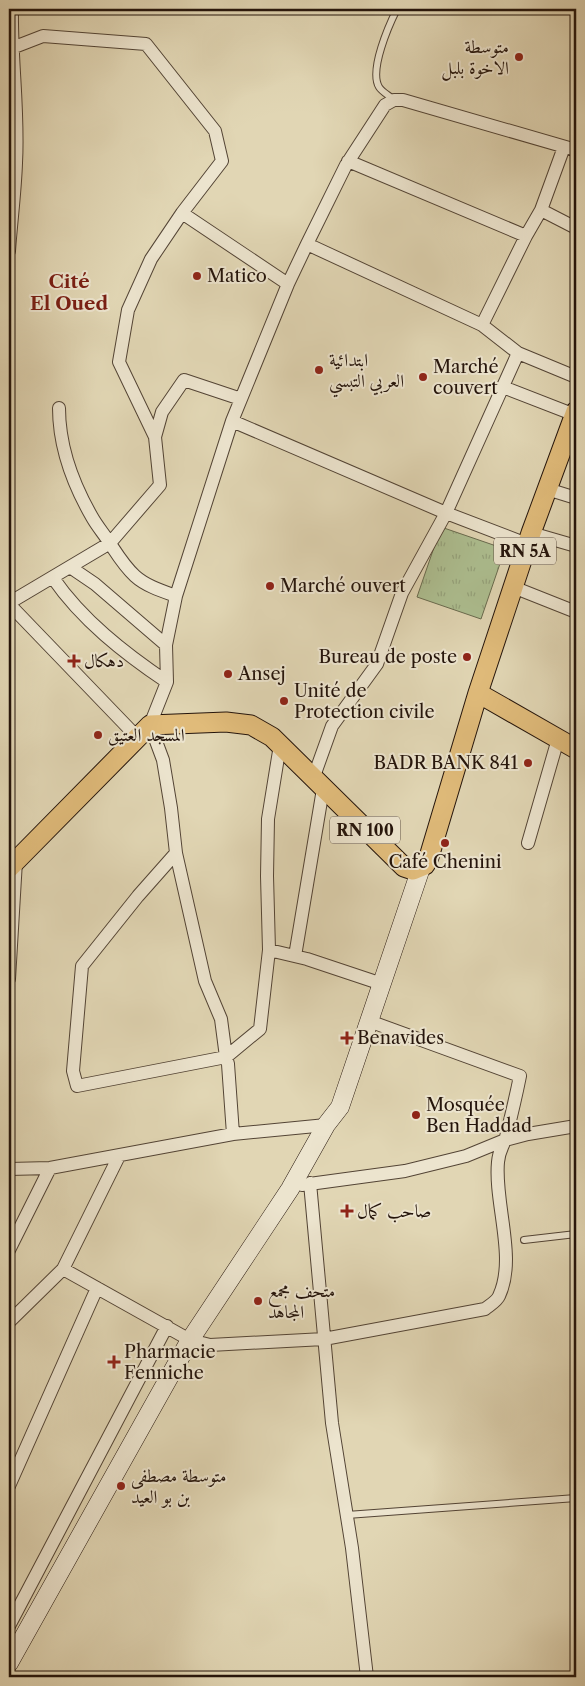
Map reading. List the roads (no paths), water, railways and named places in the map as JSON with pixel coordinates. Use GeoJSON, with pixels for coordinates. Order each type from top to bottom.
{"type":"FeatureCollection","features":[{"type":"Feature","properties":{"kind":"main road","name":"RN 5A"},"geometry":{"type":"LineString","coordinates":[[478,693],[529,538],[575,413]]}},
{"type":"Feature","properties":{"kind":"main road"},"geometry":{"type":"LineString","coordinates":[[421,868],[429,857],[478,693],[576,749]]}},
{"type":"Feature","properties":{"kind":"main road","name":"RN 100"},"geometry":{"type":"LineString","coordinates":[[144,731],[226,722],[251,726],[272,737],[404,867],[413,870],[421,868]]}},
{"type":"Feature","properties":{"kind":"main road"},"geometry":{"type":"LineString","coordinates":[[12,864],[144,731]]}},
{"type":"Feature","properties":{"kind":"street"},"geometry":{"type":"LineString","coordinates":[[9,251],[16,162],[12,9]]}},
{"type":"Feature","properties":{"kind":"street"},"geometry":{"type":"LineString","coordinates":[[12,48],[43,36],[146,44],[215,131],[222,160],[182,213],[151,260],[128,310],[120,362],[155,437],[160,485],[110,543],[9,604],[144,731],[163,760],[176,853],[205,981],[220,1019],[228,1064],[233,1134]]}},
{"type":"Feature","properties":{"kind":"street"},"geometry":{"type":"LineString","coordinates":[[144,731],[167,682],[166,645],[176,596],[241,399],[288,284],[348,161],[384,105],[394,100],[403,100],[570,148],[541,210],[482,325]]}},
{"type":"Feature","properties":{"kind":"street"},"geometry":{"type":"LineString","coordinates":[[348,161],[526,236]]}},
{"type":"Feature","properties":{"kind":"street"},"geometry":{"type":"LineString","coordinates":[[541,210],[576,228]]}},
{"type":"Feature","properties":{"kind":"street"},"geometry":{"type":"LineString","coordinates":[[182,213],[288,284]]}},
{"type":"Feature","properties":{"kind":"street"},"geometry":{"type":"LineString","coordinates":[[307,244],[482,325],[518,354],[576,377]]}},
{"type":"Feature","properties":{"kind":"street"},"geometry":{"type":"LineString","coordinates":[[296,956],[318,784],[332,726],[377,664],[402,593],[446,513],[518,354]]}},
{"type":"Feature","properties":{"kind":"street"},"geometry":{"type":"LineString","coordinates":[[155,437],[162,412],[184,380],[241,399]]}},
{"type":"Feature","properties":{"kind":"street"},"geometry":{"type":"LineString","coordinates":[[503,387],[575,413]]}},
{"type":"Feature","properties":{"kind":"street"},"geometry":{"type":"LineString","coordinates":[[60,408],[61,436],[72,475],[93,518],[119,558],[135,576],[158,589],[176,596]]}},
{"type":"Feature","properties":{"kind":"street"},"geometry":{"type":"LineString","coordinates":[[232,422],[446,513],[529,538],[576,546]]}},
{"type":"Feature","properties":{"kind":"street"},"geometry":{"type":"LineString","coordinates":[[547,489],[576,498]]}},
{"type":"Feature","properties":{"kind":"street"},"geometry":{"type":"LineString","coordinates":[[70,567],[95,584],[166,645]]}},
{"type":"Feature","properties":{"kind":"street"},"geometry":{"type":"LineString","coordinates":[[53,578],[67,598],[98,628],[131,658],[167,682]]}},
{"type":"Feature","properties":{"kind":"street"},"geometry":{"type":"LineString","coordinates":[[513,587],[576,612]]}},
{"type":"Feature","properties":{"kind":"street"},"geometry":{"type":"LineString","coordinates":[[528,843],[558,739]]}},
{"type":"Feature","properties":{"kind":"street"},"geometry":{"type":"LineString","coordinates":[[176,853],[138,896],[82,966],[73,1070],[76,1086],[226,1057],[260,1030],[269,950],[268,819],[280,745]]}},
{"type":"Feature","properties":{"kind":"street"},"geometry":{"type":"LineString","coordinates":[[9,979],[12,864]]}},
{"type":"Feature","properties":{"kind":"street"},"geometry":{"type":"LineString","coordinates":[[9,1663],[190,1340],[290,1189],[326,1125],[340,1107],[421,868]]}},
{"type":"Feature","properties":{"kind":"street"},"geometry":{"type":"LineString","coordinates":[[269,950],[296,956],[382,984]]}},
{"type":"Feature","properties":{"kind":"street"},"geometry":{"type":"LineString","coordinates":[[64,1269],[190,1340],[210,1345],[324,1338],[485,1309],[499,1298],[504,1279],[506,1253],[499,1192],[499,1150],[505,1140],[520,1076],[368,1021]]}},
{"type":"Feature","properties":{"kind":"street"},"geometry":{"type":"LineString","coordinates":[[290,1189],[310,1183],[329,1183],[405,1171],[466,1156],[505,1140],[574,1126],[576,1114]]}},
{"type":"Feature","properties":{"kind":"street"},"geometry":{"type":"LineString","coordinates":[[9,1169],[50,1168],[233,1134],[326,1125]]}},
{"type":"Feature","properties":{"kind":"street"},"geometry":{"type":"LineString","coordinates":[[9,1322],[64,1269],[119,1156]]}},
{"type":"Feature","properties":{"kind":"street"},"geometry":{"type":"LineString","coordinates":[[9,1250],[50,1168]]}},
{"type":"Feature","properties":{"kind":"street"},"geometry":{"type":"LineString","coordinates":[[310,1183],[332,1423],[367,1677]]}},
{"type":"Feature","properties":{"kind":"street"},"geometry":{"type":"LineString","coordinates":[[9,1486],[97,1288]]}},
{"type":"Feature","properties":{"kind":"street"},"geometry":{"type":"LineString","coordinates":[[9,1626],[167,1326]]}},
{"type":"Feature","properties":{"kind":"lane"},"geometry":{"type":"LineString","coordinates":[[394,100],[379,88],[376,76],[384,38],[397,9]]}},
{"type":"Feature","properties":{"kind":"lane"},"geometry":{"type":"LineString","coordinates":[[524,1240],[576,1234]]}},
{"type":"Feature","properties":{"kind":"lane"},"geometry":{"type":"LineString","coordinates":[[346,1515],[576,1498]]}},
{"type":"Feature","properties":{"kind":"place","name":"متوسطة الاخوة بلبل"},"geometry":{"type":"Point","coordinates":[519,57]}},
{"type":"Feature","properties":{"kind":"place","name":"Matico"},"geometry":{"type":"Point","coordinates":[197,276]}},
{"type":"Feature","properties":{"kind":"place","name":"ابتدائية العربي التبسي"},"geometry":{"type":"Point","coordinates":[319,370]}},
{"type":"Feature","properties":{"kind":"place","name":"Marché couvert"},"geometry":{"type":"Point","coordinates":[423,377]}},
{"type":"Feature","properties":{"kind":"place","name":"Marché ouvert"},"geometry":{"type":"Point","coordinates":[270,586]}},
{"type":"Feature","properties":{"kind":"place","name":"Bureau de poste"},"geometry":{"type":"Point","coordinates":[467,657]}},
{"type":"Feature","properties":{"kind":"place","name":"دهكال"},"geometry":{"type":"Point","coordinates":[74,661]}},
{"type":"Feature","properties":{"kind":"place","name":"Ansej"},"geometry":{"type":"Point","coordinates":[228,674]}},
{"type":"Feature","properties":{"kind":"place","name":"Unité de Protection civile"},"geometry":{"type":"Point","coordinates":[284,701]}},
{"type":"Feature","properties":{"kind":"place","name":"المسجد العتيق"},"geometry":{"type":"Point","coordinates":[98,735]}},
{"type":"Feature","properties":{"kind":"place","name":"BADR BANK 841"},"geometry":{"type":"Point","coordinates":[528,763]}},
{"type":"Feature","properties":{"kind":"place","name":"Café Chenini"},"geometry":{"type":"Point","coordinates":[445,843]}},
{"type":"Feature","properties":{"kind":"place","name":"Benavides"},"geometry":{"type":"Point","coordinates":[347,1038]}},
{"type":"Feature","properties":{"kind":"place","name":"Mosquée Ben Haddad"},"geometry":{"type":"Point","coordinates":[416,1115]}},
{"type":"Feature","properties":{"kind":"place","name":"صاحب كمال"},"geometry":{"type":"Point","coordinates":[347,1211]}},
{"type":"Feature","properties":{"kind":"place","name":"متحف مجمع المجاهد"},"geometry":{"type":"Point","coordinates":[258,1301]}},
{"type":"Feature","properties":{"kind":"place","name":"Pharmacie Fenniche"},"geometry":{"type":"Point","coordinates":[114,1362]}},
{"type":"Feature","properties":{"kind":"place","name":"متوسطة مصطفى بن بو العيد"},"geometry":{"type":"Point","coordinates":[121,1486]}},
{"type":"Feature","properties":{"kind":"district","name":"Cité El Oued"},"geometry":{"type":"Point","coordinates":[69,292]}}]}
